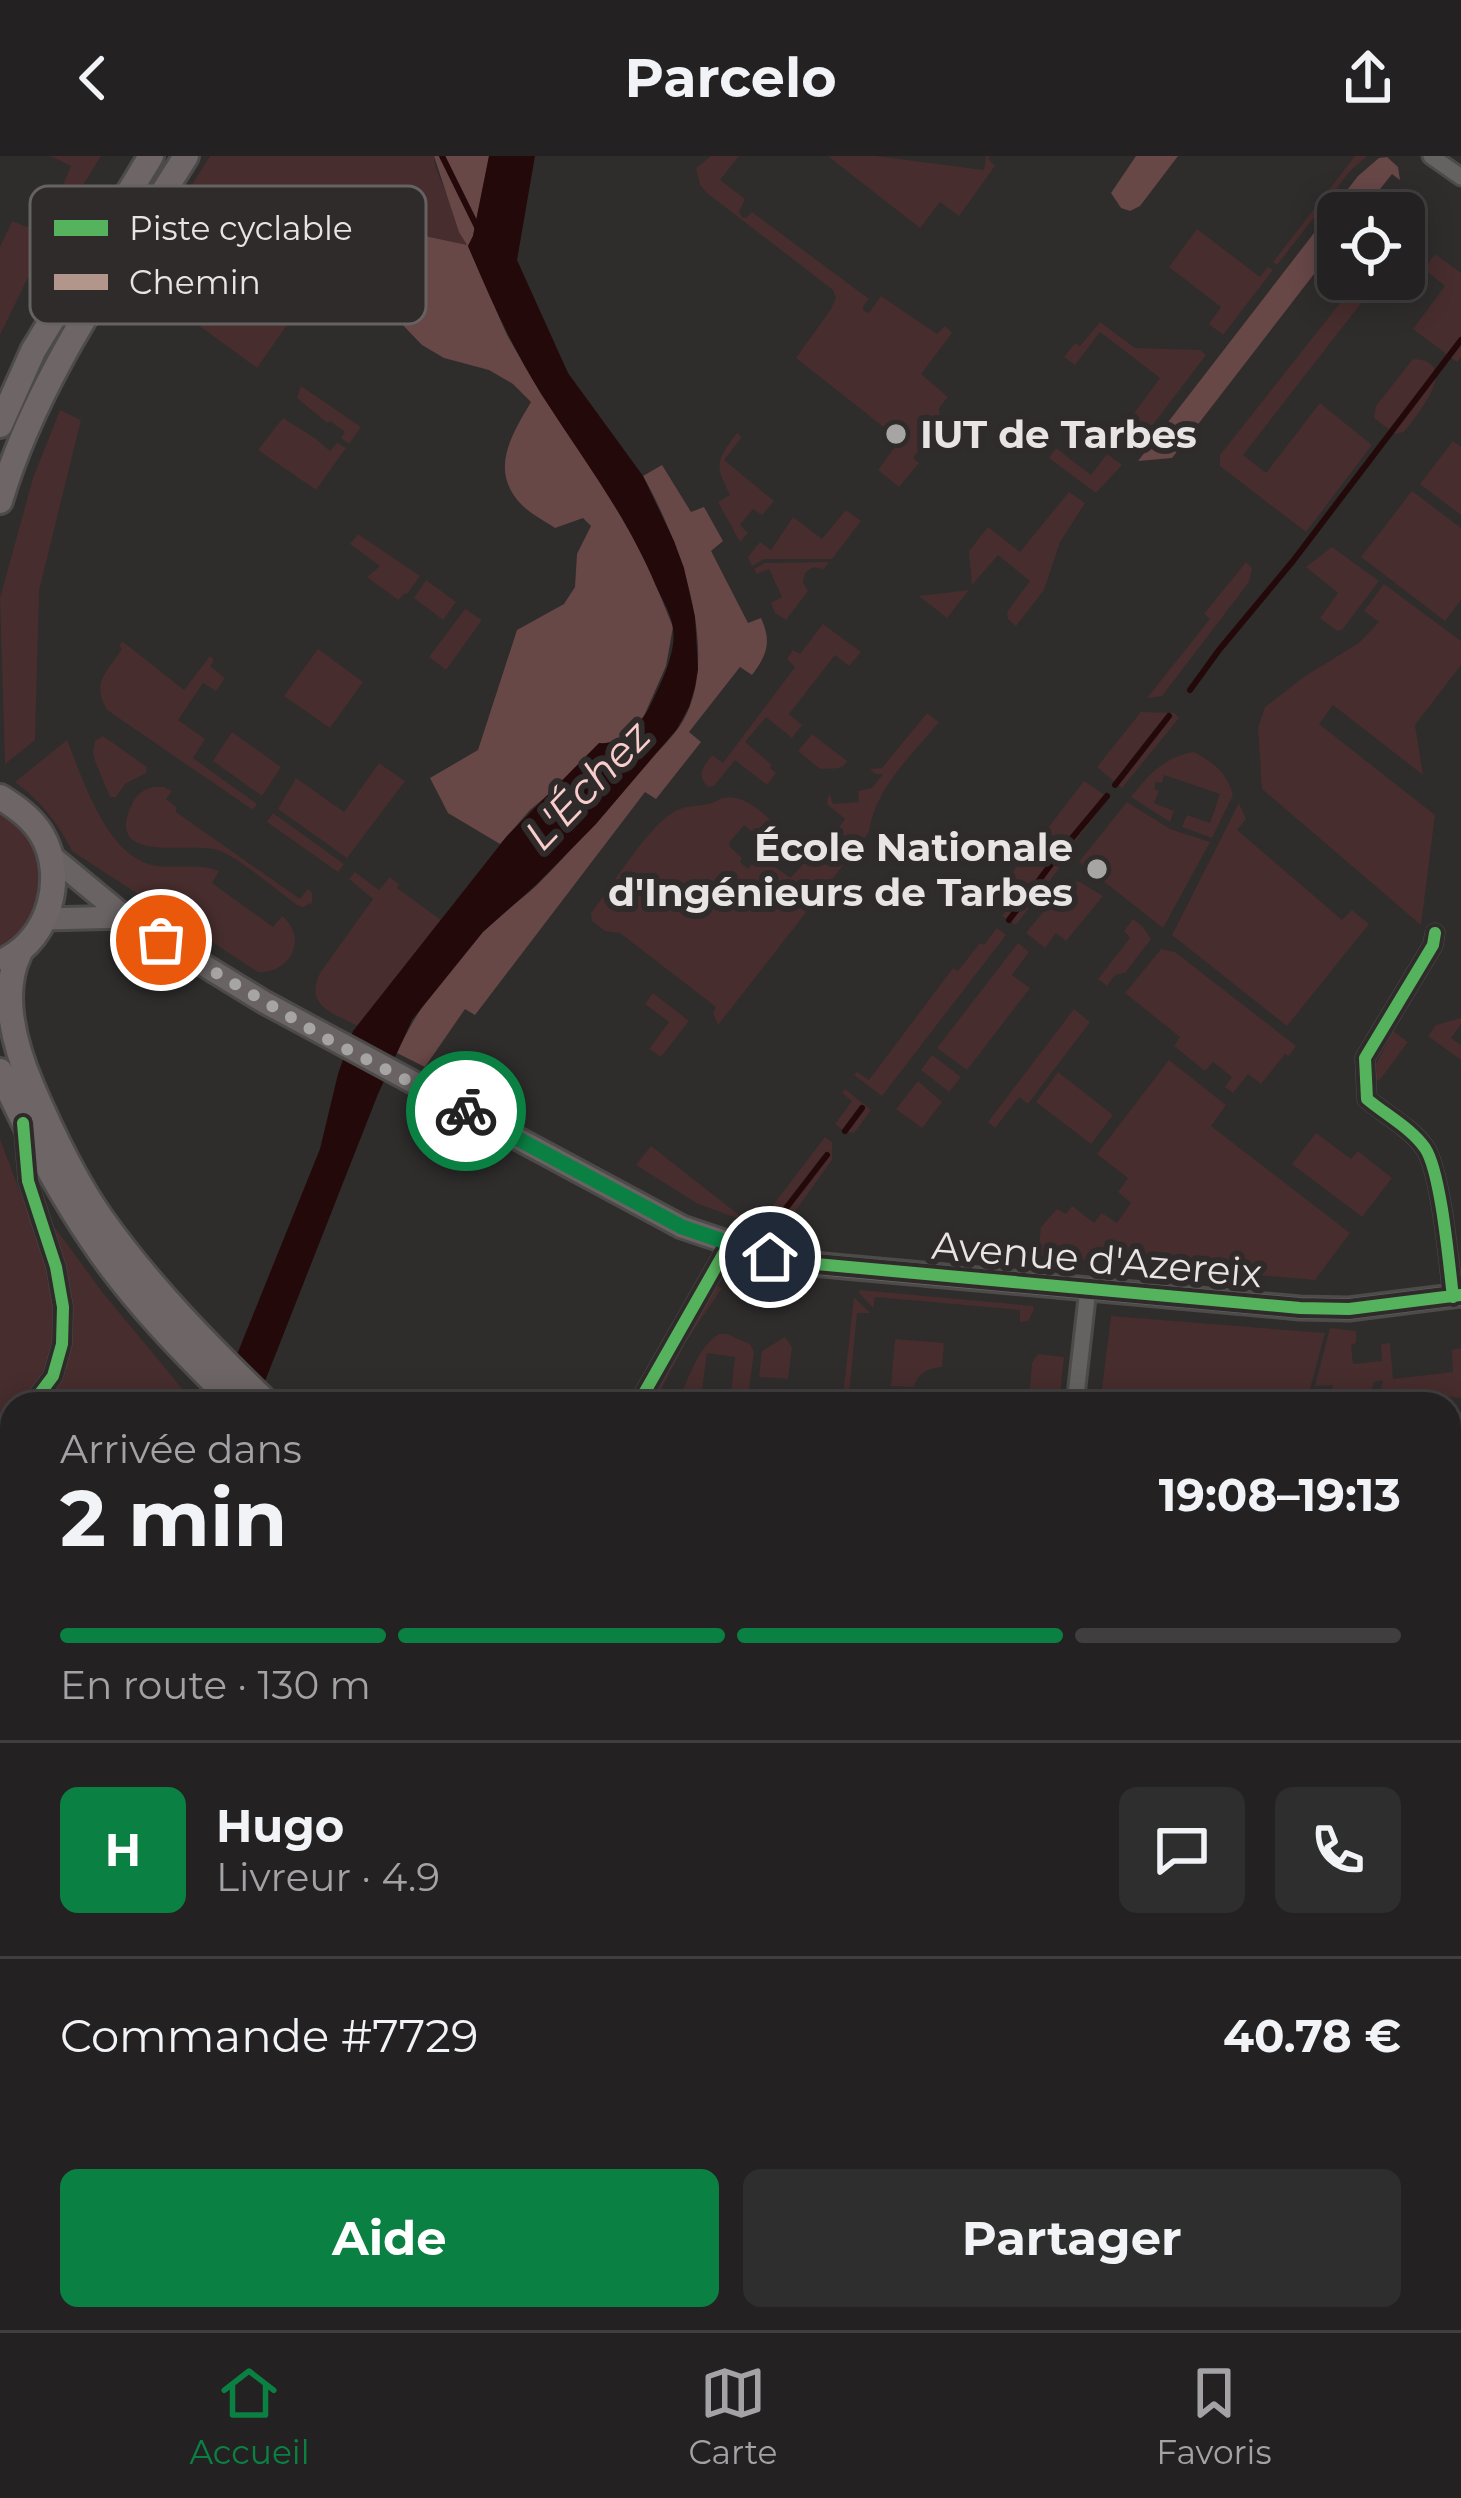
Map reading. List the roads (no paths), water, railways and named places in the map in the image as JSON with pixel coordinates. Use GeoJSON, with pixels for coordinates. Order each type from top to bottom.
{"type":"FeatureCollection","features":[{"type":"Feature","properties":{"kind":"main road"},"geometry":{"type":"LineString","coordinates":[[133,186],[151,156]]}},
{"type":"Feature","properties":{"kind":"main road"},"geometry":{"type":"LineString","coordinates":[[167,186],[186,156]]}},
{"type":"Feature","properties":{"kind":"main road"},"geometry":{"type":"LineString","coordinates":[[0,425],[49,324]]}},
{"type":"Feature","properties":{"kind":"main road"},"geometry":{"type":"LineString","coordinates":[[0,501],[12,462],[56,366],[82,324]]}},
{"type":"Feature","properties":{"kind":"main road"},"geometry":{"type":"LineString","coordinates":[[0,797],[41,833],[50,855],[54,887],[46,919],[9,958],[7,996],[19,1056],[49,1125],[99,1215],[228,1392]]}},
{"type":"Feature","properties":{"kind":"main road","name":"Avenue d'Azereix"},"geometry":{"type":"LineString","coordinates":[[50,855],[125,917],[338,1044],[682,1227],[782,1261],[1333,1309],[1457,1296]]}},
{"type":"Feature","properties":{"kind":"main road"},"geometry":{"type":"LineString","coordinates":[[46,919],[125,917]]}},
{"type":"Feature","properties":{"kind":"main road"},"geometry":{"type":"LineString","coordinates":[[0,1071],[23,1123],[96,1247],[147,1310],[251,1392]]}},
{"type":"Feature","properties":{"kind":"street"},"geometry":{"type":"LineString","coordinates":[[1430,156],[1461,177]]}},
{"type":"Feature","properties":{"kind":"street"},"geometry":{"type":"LineString","coordinates":[[1435,933],[1433,945],[1365,1058],[1366,1085],[1367,1099],[1414,1135],[1429,1153],[1457,1296]]}},
{"type":"Feature","properties":{"kind":"street"},"geometry":{"type":"LineString","coordinates":[[23,1123],[28,1181],[56,1267],[63,1307],[62,1344],[53,1376],[41,1392]]}},
{"type":"Feature","properties":{"kind":"street"},"geometry":{"type":"LineString","coordinates":[[645,1392],[729,1244]]}},
{"type":"Feature","properties":{"kind":"street","name":"Avenue d'Azereix"},"geometry":{"type":"LineString","coordinates":[[1077,1392],[1088,1289]]}},
{"type":"Feature","properties":{"kind":"water","name":"L'Échez"},"geometry":{"type":"Polygon","coordinates":[[[489,156],[535,156],[517,260],[568,373],[643,476],[674,541],[695,617],[695,687],[677,729],[596,824],[483,932],[412,1020],[378,1094],[261,1392],[222,1392],[320,1149],[353,1031],[507,836],[599,743],[621,738],[640,721],[672,649],[671,618],[644,560],[521,359],[468,246],[489,156]]]}},
{"type":"Feature","properties":{"kind":"waterway"},"geometry":{"type":"LineString","coordinates":[[442,156],[480,233]]}},
{"type":"Feature","properties":{"kind":"waterway"},"geometry":{"type":"LineString","coordinates":[[1190,690],[1461,340]]}},
{"type":"Feature","properties":{"kind":"waterway"},"geometry":{"type":"LineString","coordinates":[[1115,785],[1169,716]]}},
{"type":"Feature","properties":{"kind":"waterway"},"geometry":{"type":"LineString","coordinates":[[1062,850],[1107,796]]}},
{"type":"Feature","properties":{"kind":"waterway"},"geometry":{"type":"LineString","coordinates":[[1009,920],[1052,863]]}},
{"type":"Feature","properties":{"kind":"waterway"},"geometry":{"type":"LineString","coordinates":[[845,1131],[862,1108]]}},
{"type":"Feature","properties":{"kind":"waterway"},"geometry":{"type":"LineString","coordinates":[[773,1225],[827,1155]]}},
{"type":"Feature","properties":{"kind":"place","name":"IUT de Tarbes"},"geometry":{"type":"Point","coordinates":[896,434]}},
{"type":"Feature","properties":{"kind":"place","name":"École Nationale d'Ingénieurs de Tarbes"},"geometry":{"type":"Point","coordinates":[1097,869]}}]}
